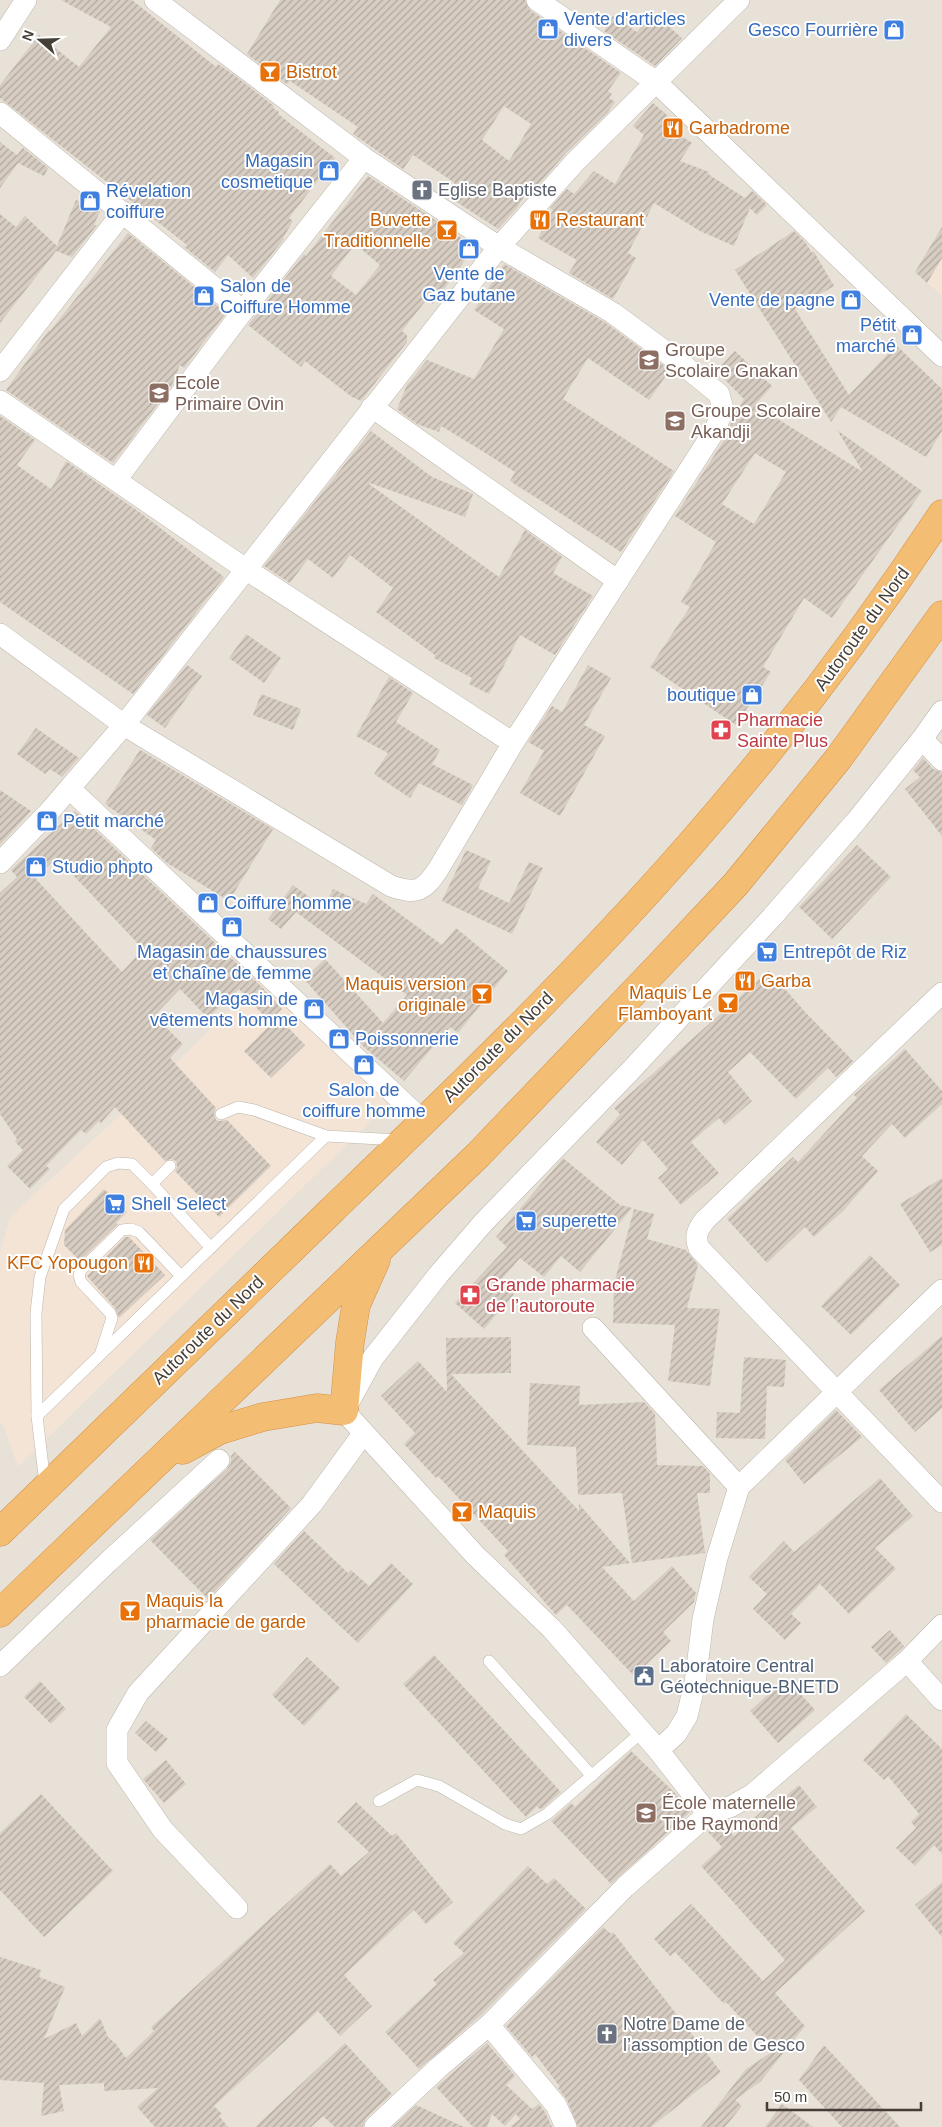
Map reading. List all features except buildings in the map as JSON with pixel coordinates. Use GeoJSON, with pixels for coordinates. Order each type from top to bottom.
{"type":"FeatureCollection","features":[{"type":"Feature","properties":{"kind":"highway","name":"Autoroute du Nord"},"geometry":{"type":"LineString","coordinates":[[0,1532],[404,1140],[552,992],[687,848],[786,730],[890,594],[942,514]]}},
{"type":"Feature","properties":{"kind":"highway"},"geometry":{"type":"LineString","coordinates":[[0,1613],[478,1155],[735,885],[838,759],[942,615]]}},
{"type":"Feature","properties":{"kind":"highway"},"geometry":{"type":"LineString","coordinates":[[155,1464],[220,1430],[262,1417],[317,1408],[344,1411],[350,1342],[356,1305],[382,1247]]}},
{"type":"Feature","properties":{"kind":"street"},"geometry":{"type":"LineString","coordinates":[[0,40],[26,0]]}},
{"type":"Feature","properties":{"kind":"street"},"geometry":{"type":"LineString","coordinates":[[0,634],[124,726],[391,886],[407,892],[417,891],[431,881],[513,744],[715,430],[723,409],[719,394],[613,313],[499,247],[364,158],[155,0]]}},
{"type":"Feature","properties":{"kind":"street"},"geometry":{"type":"LineString","coordinates":[[537,0],[656,82],[942,356]]}},
{"type":"Feature","properties":{"kind":"street"},"geometry":{"type":"LineString","coordinates":[[0,863],[70,788],[124,726],[499,247],[575,162],[739,0]]}},
{"type":"Feature","properties":{"kind":"street"},"geometry":{"type":"LineString","coordinates":[[0,113],[242,311]]}},
{"type":"Feature","properties":{"kind":"street"},"geometry":{"type":"LineString","coordinates":[[116,480],[242,311],[364,158]]}},
{"type":"Feature","properties":{"kind":"street"},"geometry":{"type":"LineString","coordinates":[[0,371],[123,212]]}},
{"type":"Feature","properties":{"kind":"street"},"geometry":{"type":"LineString","coordinates":[[0,400],[247,570],[513,744]]}},
{"type":"Feature","properties":{"kind":"street"},"geometry":{"type":"LineString","coordinates":[[372,407],[618,582]]}},
{"type":"Feature","properties":{"kind":"street"},"geometry":{"type":"LineString","coordinates":[[708,1814],[658,1750],[552,1629],[474,1556],[344,1411],[373,1358],[404,1317],[476,1230],[646,1053],[772,917],[857,820],[922,739],[942,710]]}},
{"type":"Feature","properties":{"kind":"street"},"geometry":{"type":"LineString","coordinates":[[922,739],[942,760]]}},
{"type":"Feature","properties":{"kind":"street"},"geometry":{"type":"LineString","coordinates":[[70,788],[423,1121]]}},
{"type":"Feature","properties":{"kind":"street"},"geometry":{"type":"LineString","coordinates":[[942,993],[705,1220],[696,1234],[699,1248],[835,1393],[942,1502]]}},
{"type":"Feature","properties":{"kind":"street"},"geometry":{"type":"LineString","coordinates":[[658,1750],[676,1734],[688,1716],[695,1683],[703,1619],[717,1558],[739,1487],[942,1290]]}},
{"type":"Feature","properties":{"kind":"street"},"geometry":{"type":"LineString","coordinates":[[592,1328],[739,1487]]}},
{"type":"Feature","properties":{"kind":"street"},"geometry":{"type":"LineString","coordinates":[[237,1908],[163,1830],[117,1763],[117,1730],[138,1693],[312,1504],[363,1434]]}},
{"type":"Feature","properties":{"kind":"street"},"geometry":{"type":"LineString","coordinates":[[0,1666],[108,1562],[219,1460]]}},
{"type":"Feature","properties":{"kind":"street"},"geometry":{"type":"LineString","coordinates":[[375,2127],[438,2068],[489,2025],[625,1887],[708,1814],[732,1806],[753,1794],[906,1661],[942,1625]]}},
{"type":"Feature","properties":{"kind":"street"},"geometry":{"type":"LineString","coordinates":[[906,1661],[942,1700]]}},
{"type":"Feature","properties":{"kind":"street"},"geometry":{"type":"LineString","coordinates":[[489,2025],[556,2105],[566,2127]]}},
{"type":"Feature","properties":{"kind":"lane"},"geometry":{"type":"LineString","coordinates":[[222,1114],[238,1107],[254,1110],[326,1136],[404,1140]]}},
{"type":"Feature","properties":{"kind":"lane"},"geometry":{"type":"LineString","coordinates":[[36,1416],[326,1136]]}},
{"type":"Feature","properties":{"kind":"lane"},"geometry":{"type":"LineString","coordinates":[[45,1488],[36,1416],[36,1313],[40,1277],[64,1209],[106,1167],[118,1163],[132,1164],[211,1248]]}},
{"type":"Feature","properties":{"kind":"lane"},"geometry":{"type":"LineString","coordinates":[[152,1184],[170,1166]]}},
{"type":"Feature","properties":{"kind":"lane"},"geometry":{"type":"LineString","coordinates":[[100,1354],[112,1318],[110,1313],[81,1282],[79,1275],[81,1270],[122,1230],[131,1229],[139,1232],[181,1276]]}},
{"type":"Feature","properties":{"kind":"lane"},"geometry":{"type":"LineString","coordinates":[[489,1661],[592,1776]]}},
{"type":"Feature","properties":{"kind":"lane"},"geometry":{"type":"LineString","coordinates":[[379,1801],[417,1780],[439,1786],[505,1824],[521,1829],[547,1814],[642,1732]]}},
{"type":"Feature","properties":{"kind":"shaded area"},"geometry":{"type":"Polygon","coordinates":[[[0,0],[942,0],[942,2127],[0,2127],[0,0]]]}},
{"type":"Feature","properties":{"kind":"shaded area"},"geometry":{"type":"Polygon","coordinates":[[[942,227],[942,296],[915,272],[942,227]]]}},
{"type":"Feature","properties":{"kind":"shaded area"},"geometry":{"type":"Polygon","coordinates":[[[258,981],[264,981],[388,1104],[18,1467],[4,1427],[0,1423],[0,1252],[10,1217],[175,1064],[258,981]]]}},
{"type":"Feature","properties":{"kind":"place","name":"Vente d'articles divers"},"geometry":{"type":"Point","coordinates":[548,29]}},
{"type":"Feature","properties":{"kind":"place","name":"Gesco Fourrière"},"geometry":{"type":"Point","coordinates":[894,30]}},
{"type":"Feature","properties":{"kind":"place","name":"Bistrot"},"geometry":{"type":"Point","coordinates":[270,72]}},
{"type":"Feature","properties":{"kind":"place","name":"Garbadrome"},"geometry":{"type":"Point","coordinates":[673,128]}},
{"type":"Feature","properties":{"kind":"place","name":"Magasin cosmetique"},"geometry":{"type":"Point","coordinates":[329,171]}},
{"type":"Feature","properties":{"kind":"place","name":"Eglise Baptiste"},"geometry":{"type":"Point","coordinates":[422,190]}},
{"type":"Feature","properties":{"kind":"place","name":"Révelation coiffure"},"geometry":{"type":"Point","coordinates":[90,201]}},
{"type":"Feature","properties":{"kind":"place","name":"Restaurant"},"geometry":{"type":"Point","coordinates":[540,220]}},
{"type":"Feature","properties":{"kind":"place","name":"Buvette Traditionnelle"},"geometry":{"type":"Point","coordinates":[447,230]}},
{"type":"Feature","properties":{"kind":"place","name":"Vente de Gaz butane"},"geometry":{"type":"Point","coordinates":[469,249]}},
{"type":"Feature","properties":{"kind":"place","name":"Salon de Coiffure Homme"},"geometry":{"type":"Point","coordinates":[204,296]}},
{"type":"Feature","properties":{"kind":"place","name":"Vente de pagne"},"geometry":{"type":"Point","coordinates":[851,300]}},
{"type":"Feature","properties":{"kind":"place","name":"Pétit marché"},"geometry":{"type":"Point","coordinates":[912,335]}},
{"type":"Feature","properties":{"kind":"place","name":"Groupe Scolaire Gnakan"},"geometry":{"type":"Point","coordinates":[649,360]}},
{"type":"Feature","properties":{"kind":"place","name":"Ecole Primaire Ovin"},"geometry":{"type":"Point","coordinates":[159,393]}},
{"type":"Feature","properties":{"kind":"place","name":"Groupe Scolaire Akandji"},"geometry":{"type":"Point","coordinates":[675,421]}},
{"type":"Feature","properties":{"kind":"place","name":"boutique"},"geometry":{"type":"Point","coordinates":[752,695]}},
{"type":"Feature","properties":{"kind":"place","name":"Pharmacie Sainte Plus"},"geometry":{"type":"Point","coordinates":[721,730]}},
{"type":"Feature","properties":{"kind":"place","name":"Petit marché"},"geometry":{"type":"Point","coordinates":[47,821]}},
{"type":"Feature","properties":{"kind":"place","name":"Studio phpto"},"geometry":{"type":"Point","coordinates":[36,867]}},
{"type":"Feature","properties":{"kind":"place","name":"Coiffure homme"},"geometry":{"type":"Point","coordinates":[208,903]}},
{"type":"Feature","properties":{"kind":"place","name":"Magasin de chaussures et chaîne de femme"},"geometry":{"type":"Point","coordinates":[232,927]}},
{"type":"Feature","properties":{"kind":"place","name":"Entrepôt de Riz"},"geometry":{"type":"Point","coordinates":[767,952]}},
{"type":"Feature","properties":{"kind":"place","name":"Garba"},"geometry":{"type":"Point","coordinates":[745,981]}},
{"type":"Feature","properties":{"kind":"place","name":"Maquis version originale"},"geometry":{"type":"Point","coordinates":[482,994]}},
{"type":"Feature","properties":{"kind":"place","name":"Maquis Le Flamboyant"},"geometry":{"type":"Point","coordinates":[728,1003]}},
{"type":"Feature","properties":{"kind":"place","name":"Magasin de vêtements homme"},"geometry":{"type":"Point","coordinates":[314,1009]}},
{"type":"Feature","properties":{"kind":"place","name":"Poissonnerie"},"geometry":{"type":"Point","coordinates":[339,1039]}},
{"type":"Feature","properties":{"kind":"place","name":"Salon de coiffure homme"},"geometry":{"type":"Point","coordinates":[364,1065]}},
{"type":"Feature","properties":{"kind":"place","name":"Shell Select"},"geometry":{"type":"Point","coordinates":[115,1204]}},
{"type":"Feature","properties":{"kind":"place","name":"superette"},"geometry":{"type":"Point","coordinates":[526,1221]}},
{"type":"Feature","properties":{"kind":"place","name":"KFC Yopougon"},"geometry":{"type":"Point","coordinates":[144,1263]}},
{"type":"Feature","properties":{"kind":"place","name":"Grande pharmacie de l’autoroute"},"geometry":{"type":"Point","coordinates":[470,1295]}},
{"type":"Feature","properties":{"kind":"place","name":"Maquis"},"geometry":{"type":"Point","coordinates":[462,1512]}},
{"type":"Feature","properties":{"kind":"place","name":"Maquis la pharmacie de garde"},"geometry":{"type":"Point","coordinates":[130,1611]}},
{"type":"Feature","properties":{"kind":"place","name":"Laboratoire Central Géotechnique-BNETD"},"geometry":{"type":"Point","coordinates":[644,1676]}},
{"type":"Feature","properties":{"kind":"place","name":"École maternelle Tibe Raymond"},"geometry":{"type":"Point","coordinates":[646,1813]}},
{"type":"Feature","properties":{"kind":"place","name":"Notre Dame de l’assomption de Gesco"},"geometry":{"type":"Point","coordinates":[607,2034]}}]}
